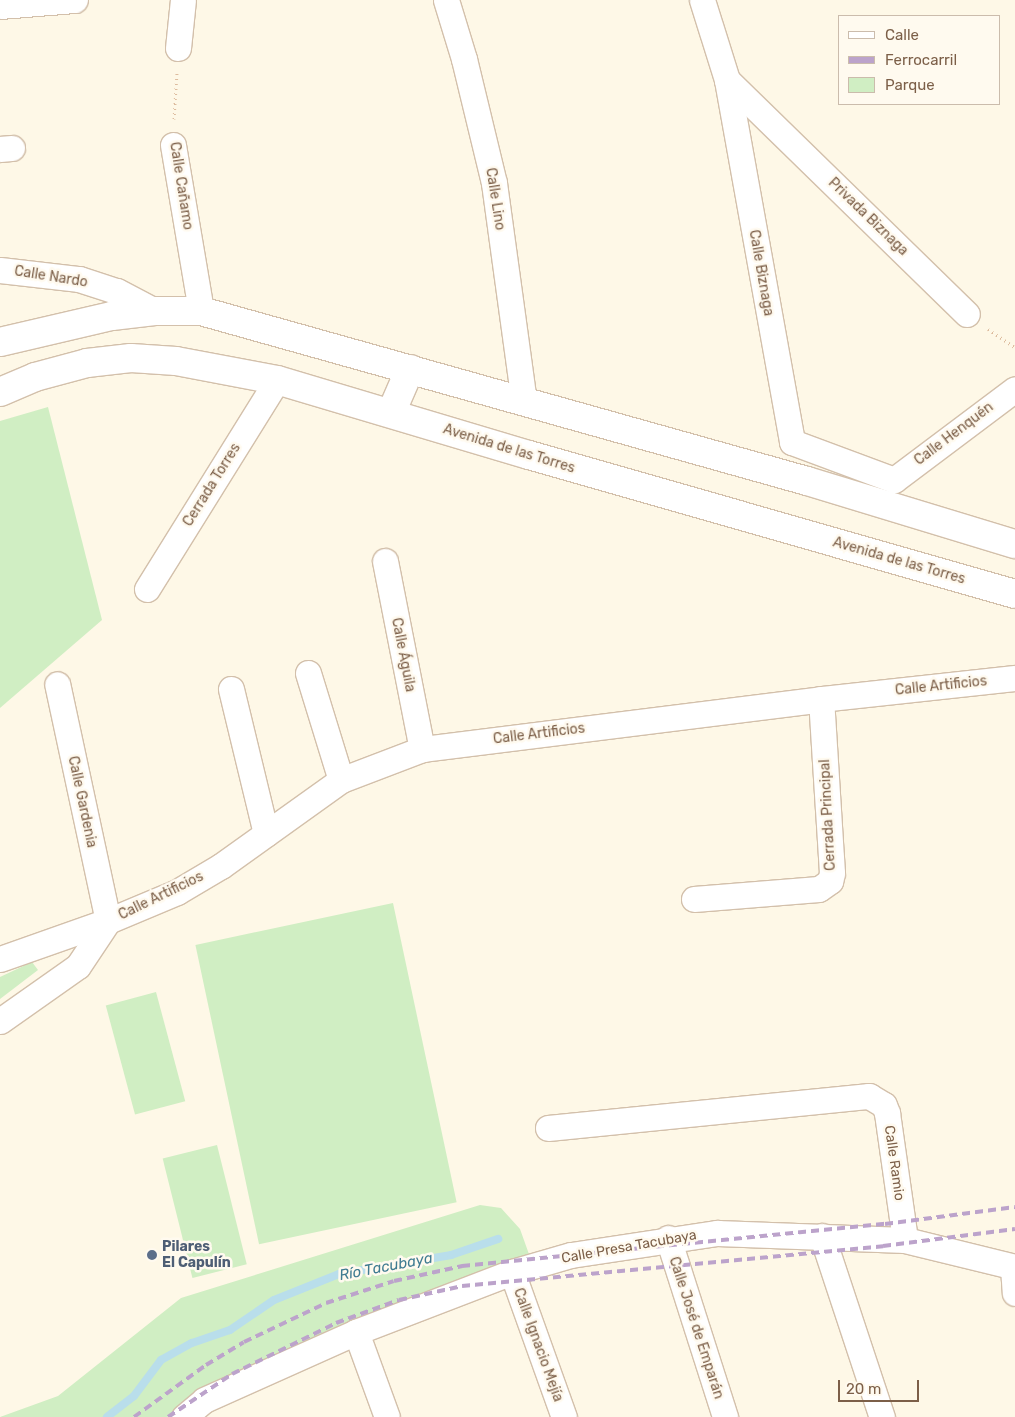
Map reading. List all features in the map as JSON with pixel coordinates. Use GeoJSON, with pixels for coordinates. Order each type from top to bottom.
{"type":"FeatureCollection","features":[{"type":"Feature","properties":{"kind":"street"},"geometry":{"type":"LineString","coordinates":[[0,6],[75,0]]}},
{"type":"Feature","properties":{"kind":"street"},"geometry":{"type":"LineString","coordinates":[[178,48],[183,0]]}},
{"type":"Feature","properties":{"kind":"street","name":"Calle Lino"},"geometry":{"type":"LineString","coordinates":[[446,0],[467,69],[494,183],[524,402]]}},
{"type":"Feature","properties":{"kind":"street","name":"Calle Biznaga"},"geometry":{"type":"LineString","coordinates":[[702,0],[726,80],[792,442],[894,480]]}},
{"type":"Feature","properties":{"kind":"street","name":"Privada Biznaga"},"geometry":{"type":"LineString","coordinates":[[726,80],[967,314]]}},
{"type":"Feature","properties":{"kind":"street","name":"Calle Cañamo"},"geometry":{"type":"LineString","coordinates":[[173,145],[201,310]]}},
{"type":"Feature","properties":{"kind":"street","name":"Calle Nardo"},"geometry":{"type":"LineString","coordinates":[[0,270],[79,279],[117,291],[156,311]]}},
{"type":"Feature","properties":{"kind":"street"},"geometry":{"type":"LineString","coordinates":[[0,342],[112,316],[156,311],[201,310],[807,481],[1015,544]]}},
{"type":"Feature","properties":{"kind":"street","name":"Avenida de las Torres"},"geometry":{"type":"LineString","coordinates":[[0,392],[36,377],[86,363],[131,358],[176,361],[277,380],[529,455],[1015,594]]}},
{"type":"Feature","properties":{"kind":"street"},"geometry":{"type":"LineString","coordinates":[[391,413],[410,369]]}},
{"type":"Feature","properties":{"kind":"street","name":"Cerrada Torres"},"geometry":{"type":"LineString","coordinates":[[146,589],[277,380]]}},
{"type":"Feature","properties":{"kind":"street","name":"Calle Henquén"},"geometry":{"type":"LineString","coordinates":[[894,480],[1015,389]]}},
{"type":"Feature","properties":{"kind":"street","name":"Calle Águila"},"geometry":{"type":"LineString","coordinates":[[385,561],[422,749]]}},
{"type":"Feature","properties":{"kind":"street"},"geometry":{"type":"LineString","coordinates":[[308,673],[341,780]]}},
{"type":"Feature","properties":{"kind":"street","name":"Calle Artificios"},"geometry":{"type":"LineString","coordinates":[[0,959],[108,921],[177,892],[221,866],[341,780],[422,749],[821,699],[1015,678]]}},
{"type":"Feature","properties":{"kind":"street","name":"Calle Gardenia"},"geometry":{"type":"LineString","coordinates":[[57,684],[108,921]]}},
{"type":"Feature","properties":{"kind":"street"},"geometry":{"type":"LineString","coordinates":[[231,689],[266,834]]}},
{"type":"Feature","properties":{"kind":"street","name":"Cerrada Principal"},"geometry":{"type":"LineString","coordinates":[[694,899],[819,889],[830,881],[832,873],[821,699]]}},
{"type":"Feature","properties":{"kind":"street","name":"Calle Artificios"},"geometry":{"type":"LineString","coordinates":[[0,1021],[78,966],[108,921]]}},
{"type":"Feature","properties":{"kind":"street","name":"Calle Ramio"},"geometry":{"type":"LineString","coordinates":[[548,1128],[869,1096],[884,1105],[887,1113],[905,1240]]}},
{"type":"Feature","properties":{"kind":"street","name":"Calle Presa Tacubaya"},"geometry":{"type":"LineString","coordinates":[[184,1417],[207,1409],[356,1332],[512,1272],[571,1255],[668,1238],[717,1233],[905,1240],[1014,1267]]}},
{"type":"Feature","properties":{"kind":"street"},"geometry":{"type":"LineString","coordinates":[[822,1236],[882,1417]]}},
{"type":"Feature","properties":{"kind":"street","name":"Calle José de Emparán"},"geometry":{"type":"LineString","coordinates":[[668,1238],[725,1417]]}},
{"type":"Feature","properties":{"kind":"street"},"geometry":{"type":"LineString","coordinates":[[1014,1267],[1015,1294]]}},
{"type":"Feature","properties":{"kind":"street","name":"Calle Ignacio Mejía"},"geometry":{"type":"LineString","coordinates":[[512,1272],[564,1417]]}},
{"type":"Feature","properties":{"kind":"street"},"geometry":{"type":"LineString","coordinates":[[356,1332],[387,1417]]}},
{"type":"Feature","properties":{"kind":"path","name":"Calle Cañamo"},"geometry":{"type":"LineString","coordinates":[[173,145],[178,48]]}},
{"type":"Feature","properties":{"kind":"path"},"geometry":{"type":"LineString","coordinates":[[967,314],[1015,347]]}},
{"type":"Feature","properties":{"kind":"green space"},"geometry":{"type":"Polygon","coordinates":[[[48,407],[102,620],[0,708],[0,421],[48,407]]]}},
{"type":"Feature","properties":{"kind":"green space"},"geometry":{"type":"Polygon","coordinates":[[[393,903],[457,1202],[259,1244],[195,945],[393,903]]]}},
{"type":"Feature","properties":{"kind":"green space"},"geometry":{"type":"Polygon","coordinates":[[[32,962],[38,970],[0,999],[0,977],[32,962]]]}},
{"type":"Feature","properties":{"kind":"green space"},"geometry":{"type":"Polygon","coordinates":[[[156,992],[185,1101],[135,1115],[106,1005],[156,992]]]}},
{"type":"Feature","properties":{"kind":"green space"},"geometry":{"type":"Polygon","coordinates":[[[217,1145],[247,1264],[192,1278],[163,1159],[217,1145]]]}},
{"type":"Feature","properties":{"kind":"green space"},"geometry":{"type":"Polygon","coordinates":[[[480,1205],[501,1208],[520,1229],[530,1257],[173,1417],[0,1417],[58,1396],[181,1298],[480,1205]]]}},
{"type":"Feature","properties":{"kind":"waterway","name":"Río Tacubaya"},"geometry":{"type":"LineString","coordinates":[[107,1417],[134,1396],[161,1360],[192,1343],[230,1330],[274,1300],[339,1274],[451,1255],[498,1239]]}},
{"type":"Feature","properties":{"kind":"railway"},"geometry":{"type":"LineString","coordinates":[[134,1417],[206,1365],[244,1342],[326,1303],[394,1281],[462,1266],[885,1224],[1015,1207]]}},
{"type":"Feature","properties":{"kind":"railway"},"geometry":{"type":"LineString","coordinates":[[168,1417],[232,1374],[336,1323],[399,1300],[462,1286],[883,1246],[1015,1229]]}},
{"type":"Feature","properties":{"kind":"place","name":"Pilares El Capulín"},"geometry":{"type":"Point","coordinates":[152,1255]}}]}
